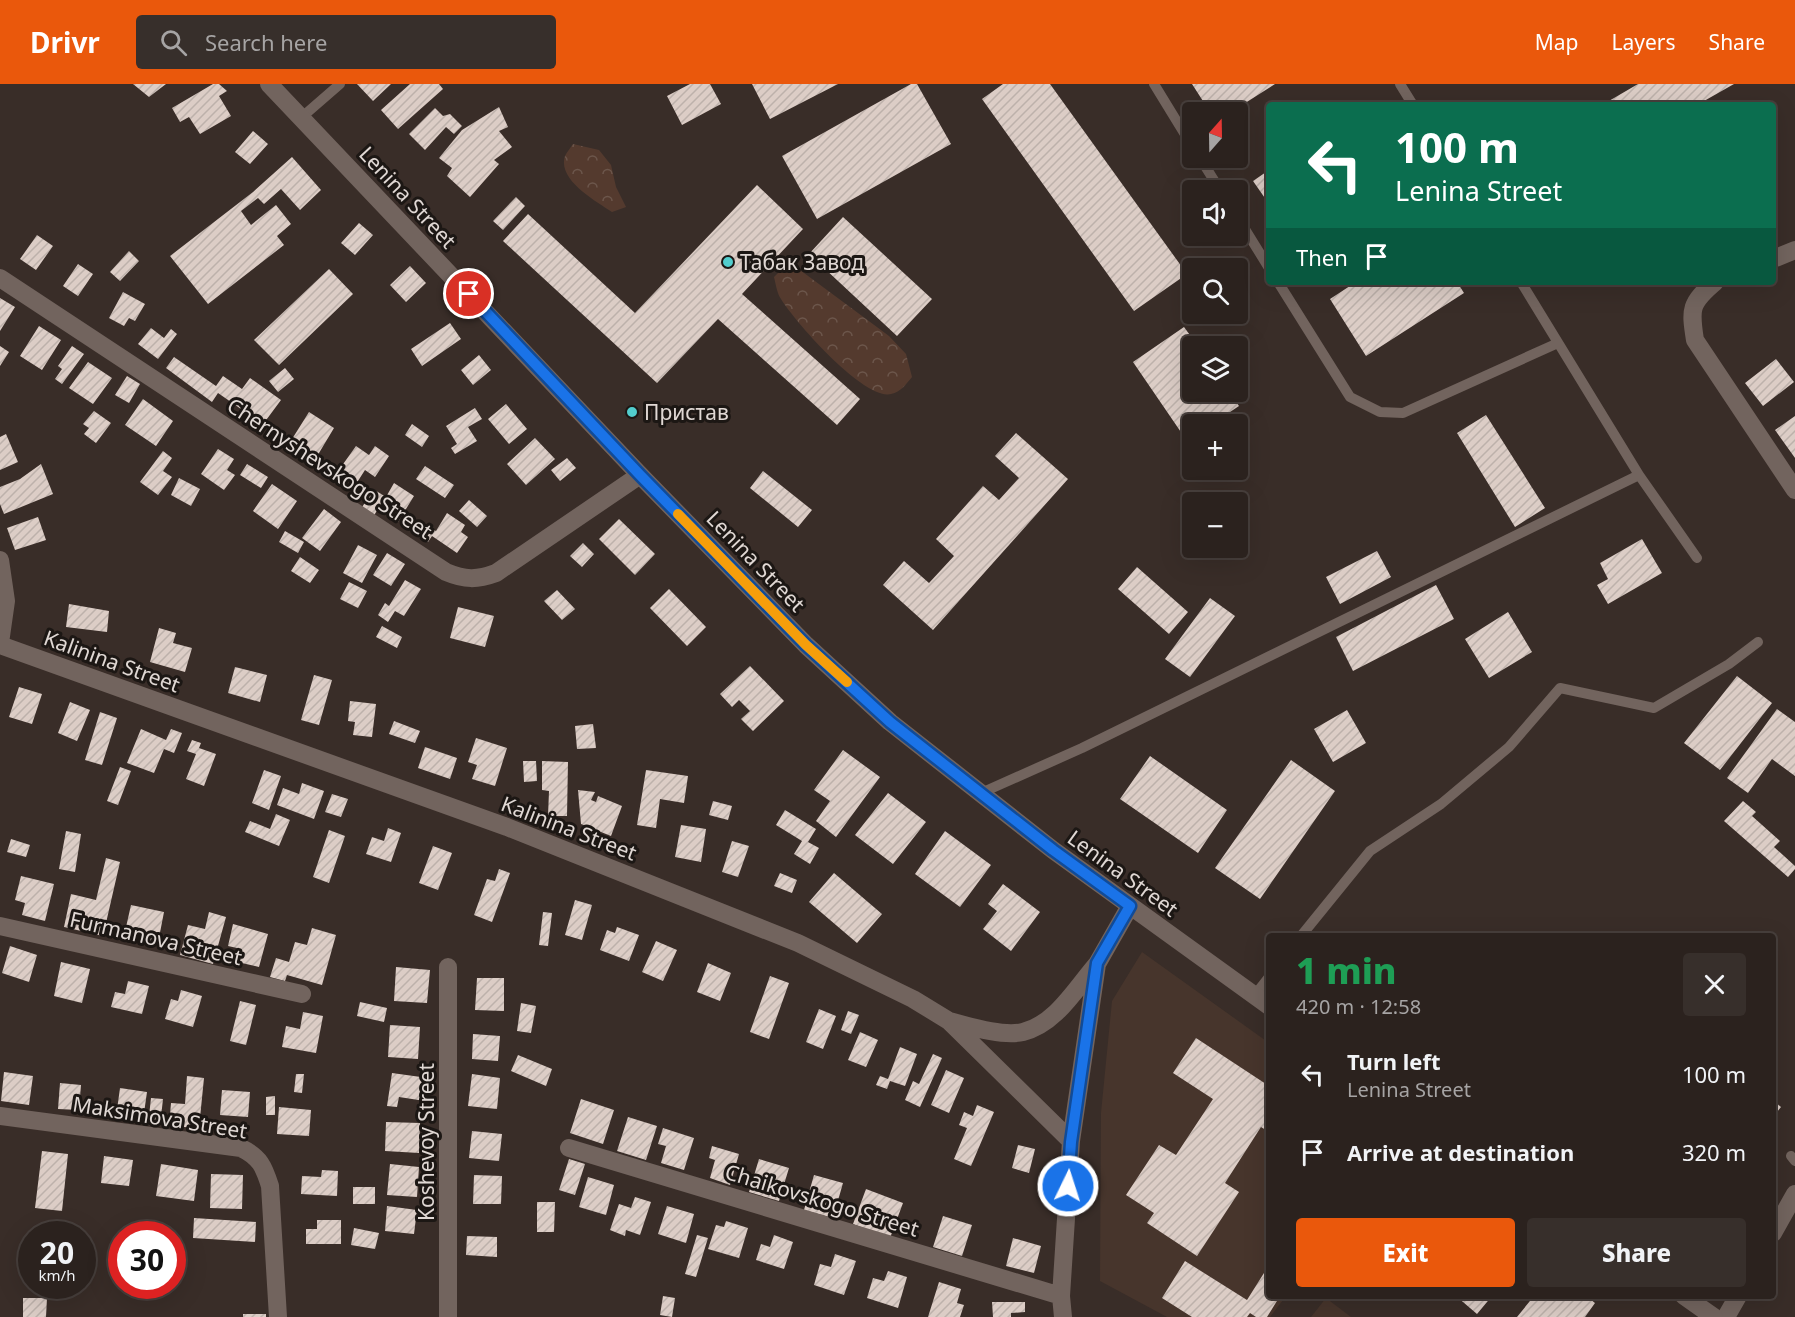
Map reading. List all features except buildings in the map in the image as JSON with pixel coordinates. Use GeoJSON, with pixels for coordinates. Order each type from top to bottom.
{"type":"FeatureCollection","features":[{"type":"Feature","properties":{"kind":"street","name":"Lenina Street"},"geometry":{"type":"LineString","coordinates":[[269,84],[640,475],[806,645],[890,722],[1053,850],[1262,1001]]}},
{"type":"Feature","properties":{"kind":"street"},"geometry":{"type":"LineString","coordinates":[[1776,258],[1795,250]]}},
{"type":"Feature","properties":{"kind":"street","name":"Chernyshevskogo Street"},"geometry":{"type":"LineString","coordinates":[[0,278],[446,572],[460,578],[481,578],[496,573],[640,475]]}},
{"type":"Feature","properties":{"kind":"street"},"geometry":{"type":"LineString","coordinates":[[1712,285],[1693,305],[1692,320],[1695,340],[1795,490]]}},
{"type":"Feature","properties":{"kind":"street"},"geometry":{"type":"LineString","coordinates":[[0,560],[6,601],[0,644]]}},
{"type":"Feature","properties":{"kind":"street","name":"Kalinina Street"},"geometry":{"type":"LineString","coordinates":[[0,644],[518,831],[798,943],[913,999],[949,1021],[1071,1142]]}},
{"type":"Feature","properties":{"kind":"street"},"geometry":{"type":"LineString","coordinates":[[949,1021],[990,1031],[1022,1033],[1050,1019],[1097,963],[1130,906]]}},
{"type":"Feature","properties":{"kind":"street","name":"Furmanova Street"},"geometry":{"type":"LineString","coordinates":[[0,926],[302,994]]}},
{"type":"Feature","properties":{"kind":"street"},"geometry":{"type":"LineString","coordinates":[[1063,1317],[1061,1296],[1071,1142],[1097,963]]}},
{"type":"Feature","properties":{"kind":"street","name":"Koshevoy Street"},"geometry":{"type":"LineString","coordinates":[[448,967],[448,1317]]}},
{"type":"Feature","properties":{"kind":"street","name":"Maksimova Street"},"geometry":{"type":"LineString","coordinates":[[0,1116],[241,1148],[254,1154],[265,1170],[270,1186],[278,1317]]}},
{"type":"Feature","properties":{"kind":"street","name":"Chaikovskogo Street"},"geometry":{"type":"LineString","coordinates":[[569,1148],[1061,1296]]}},
{"type":"Feature","properties":{"kind":"street"},"geometry":{"type":"LineString","coordinates":[[1776,1228],[1795,1194]]}},
{"type":"Feature","properties":{"kind":"street"},"geometry":{"type":"LineString","coordinates":[[1688,1299],[1714,1317]]}},
{"type":"Feature","properties":{"kind":"street"},"geometry":{"type":"LineString","coordinates":[[1726,1317],[1736,1299]]}},
{"type":"Feature","properties":{"kind":"lane"},"geometry":{"type":"LineString","coordinates":[[302,117],[340,84]]}},
{"type":"Feature","properties":{"kind":"lane"},"geometry":{"type":"LineString","coordinates":[[1154,84],[1182,130]]}},
{"type":"Feature","properties":{"kind":"lane"},"geometry":{"type":"LineString","coordinates":[[1400,84],[1411,102]]}},
{"type":"Feature","properties":{"kind":"lane"},"geometry":{"type":"LineString","coordinates":[[1248,234],[1266,263]]}},
{"type":"Feature","properties":{"kind":"lane"},"geometry":{"type":"LineString","coordinates":[[1280,285],[1350,397],[1380,412],[1402,413],[1558,343]]}},
{"type":"Feature","properties":{"kind":"lane"},"geometry":{"type":"LineString","coordinates":[[1523,285],[1639,475],[1697,558]]}},
{"type":"Feature","properties":{"kind":"lane"},"geometry":{"type":"LineString","coordinates":[[981,793],[1082,748],[1639,475]]}},
{"type":"Feature","properties":{"kind":"lane"},"geometry":{"type":"LineString","coordinates":[[1303,933],[1370,851],[1441,804],[1501,754],[1560,688],[1654,708],[1729,664],[1758,642]]}},
{"type":"Feature","properties":{"kind":"shaded area"},"geometry":{"type":"Polygon","coordinates":[[[1142,952],[1266,1041],[1266,1299],[1284,1299],[1270,1317],[1167,1317],[1100,1281],[1101,1113],[1112,1001],[1142,952]]]}},
{"type":"Feature","properties":{"kind":"shaded area"},"geometry":{"type":"Polygon","coordinates":[[[1327,1299],[1351,1317],[1311,1317],[1327,1299]]]}},
{"type":"Feature","properties":{"kind":"green space"},"geometry":{"type":"Polygon","coordinates":[[[573,144],[599,150],[611,165],[616,187],[626,207],[612,212],[588,196],[572,181],[564,165],[565,156],[573,144]]]}},
{"type":"Feature","properties":{"kind":"green space"},"geometry":{"type":"Polygon","coordinates":[[[783,268],[800,270],[889,336],[906,354],[912,377],[903,387],[891,394],[879,393],[848,373],[832,358],[800,325],[780,297],[774,277],[783,268]]]}},
{"type":"Feature","properties":{"kind":"slow traffic"},"geometry":{"type":"LineString","coordinates":[[678,514],[806,645],[847,682]]}},
{"type":"Feature","properties":{"kind":"place","name":"Табак Завод"},"geometry":{"type":"Point","coordinates":[728,262]}},
{"type":"Feature","properties":{"kind":"place","name":"Пристав"},"geometry":{"type":"Point","coordinates":[632,412]}},
{"type":"Feature","properties":{"kind":"route"},"geometry":{"type":"LineString","coordinates":[[469,294],[640,475],[806,645],[890,722],[1053,850],[1130,906],[1097,963],[1071,1142],[1068,1186]]}}]}
